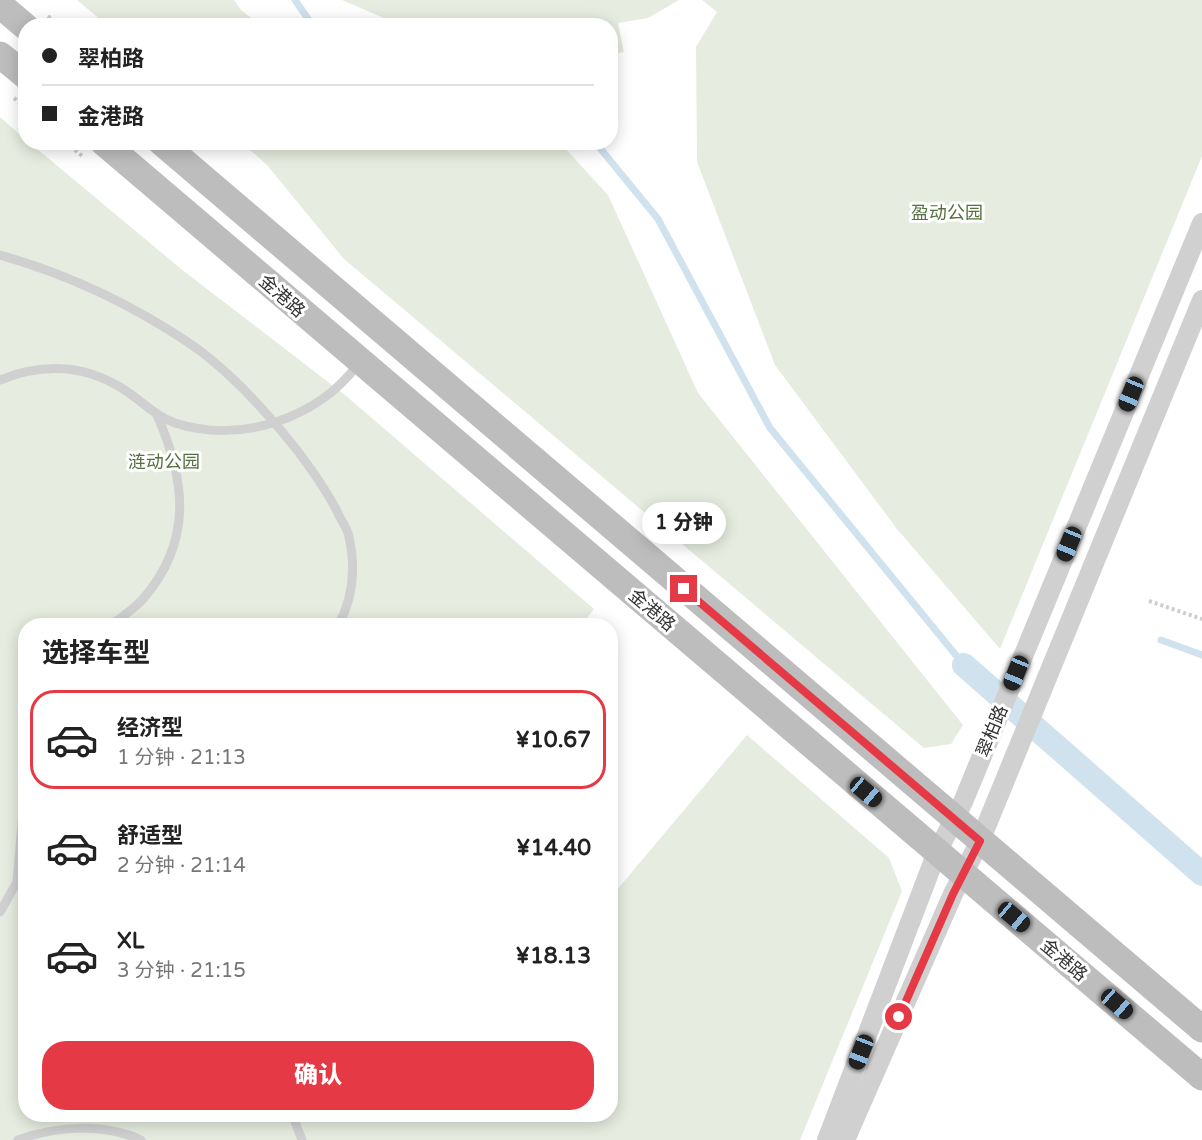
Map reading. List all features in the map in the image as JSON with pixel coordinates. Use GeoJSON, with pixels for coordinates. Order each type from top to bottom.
{"type":"FeatureCollection","features":[{"type":"Feature","properties":{"kind":"street"},"geometry":{"type":"LineString","coordinates":[[0,5],[18,20]]}},
{"type":"Feature","properties":{"kind":"street"},"geometry":{"type":"LineString","coordinates":[[0,55],[18,70]]}},
{"type":"Feature","properties":{"kind":"street","name":"金港路"},"geometry":{"type":"LineString","coordinates":[[112,150],[1202,1077]]}},
{"type":"Feature","properties":{"kind":"street","name":"金港路"},"geometry":{"type":"LineString","coordinates":[[170,150],[1202,1029]]}},
{"type":"Feature","properties":{"kind":"street","name":"翠柏路"},"geometry":{"type":"LineString","coordinates":[[827,1140],[937,852],[954,820],[1202,223]]}},
{"type":"Feature","properties":{"kind":"street","name":"翠柏路"},"geometry":{"type":"LineString","coordinates":[[845,1140],[963,874],[980,841],[1202,300]]}},
{"type":"Feature","properties":{"kind":"lane"},"geometry":{"type":"LineString","coordinates":[[0,255],[94,289],[190,344],[227,375],[274,424],[323,485],[349,535],[353,576],[347,610],[342,618]]}},
{"type":"Feature","properties":{"kind":"lane"},"geometry":{"type":"LineString","coordinates":[[0,380],[23,371],[60,367],[90,372],[128,392],[157,415],[174,423],[210,431],[240,431],[274,424],[322,398],[346,380],[360,362]]}},
{"type":"Feature","properties":{"kind":"lane"},"geometry":{"type":"LineString","coordinates":[[121,618],[142,600],[167,565],[180,519],[178,475],[157,415]]}},
{"type":"Feature","properties":{"kind":"lane"},"geometry":{"type":"LineString","coordinates":[[0,912],[17,882],[18,870]]}},
{"type":"Feature","properties":{"kind":"lane"},"geometry":{"type":"LineString","coordinates":[[295,1122],[302,1140]]}},
{"type":"Feature","properties":{"kind":"lane"},"geometry":{"type":"LineString","coordinates":[[18,1140],[57,1130],[102,1129],[141,1140]]}},
{"type":"Feature","properties":{"kind":"path"},"geometry":{"type":"LineString","coordinates":[[1149,601],[1202,620]]}},
{"type":"Feature","properties":{"kind":"green space"},"geometry":{"type":"Polygon","coordinates":[[[77,0],[234,0],[241,10],[251,18],[99,18],[77,0]]]}},
{"type":"Feature","properties":{"kind":"green space"},"geometry":{"type":"Polygon","coordinates":[[[342,0],[679,0],[648,18],[618,23],[618,18],[384,18],[342,0]]]}},
{"type":"Feature","properties":{"kind":"green space","name":"盈动公园"},"geometry":{"type":"Polygon","coordinates":[[[702,0],[1202,0],[1202,156],[1000,649],[897,529],[775,365],[697,162],[696,47],[717,12],[702,0]]]}},
{"type":"Feature","properties":{"kind":"green space"},"geometry":{"type":"Polygon","coordinates":[[[618,23],[624,52],[618,53],[618,23]]]}},
{"type":"Feature","properties":{"kind":"green space","name":"涟动公园"},"geometry":{"type":"Polygon","coordinates":[[[0,117],[18,133],[18,150],[38,150],[181,269],[345,395],[594,609],[587,618],[18,618],[18,1122],[618,1122],[618,889],[747,735],[889,858],[902,891],[800,1140],[0,1140],[0,117]]]}},
{"type":"Feature","properties":{"kind":"green space"},"geometry":{"type":"Polygon","coordinates":[[[250,150],[567,150],[608,195],[698,393],[963,725],[951,744],[924,748],[344,259],[267,165],[250,150]]]}},
{"type":"Feature","properties":{"kind":"waterway"},"geometry":{"type":"LineString","coordinates":[[295,0],[307,18]]}},
{"type":"Feature","properties":{"kind":"waterway"},"geometry":{"type":"LineString","coordinates":[[602,150],[658,219],[770,428],[964,665]]}},
{"type":"Feature","properties":{"kind":"waterway"},"geometry":{"type":"LineString","coordinates":[[1161,640],[1202,655]]}},
{"type":"Feature","properties":{"kind":"waterway"},"geometry":{"type":"LineString","coordinates":[[964,665],[1202,874]]}},
{"type":"Feature","properties":{"kind":"route"},"geometry":{"type":"LineString","coordinates":[[684,589],[980,841],[953,894],[899,1017]]}}]}
